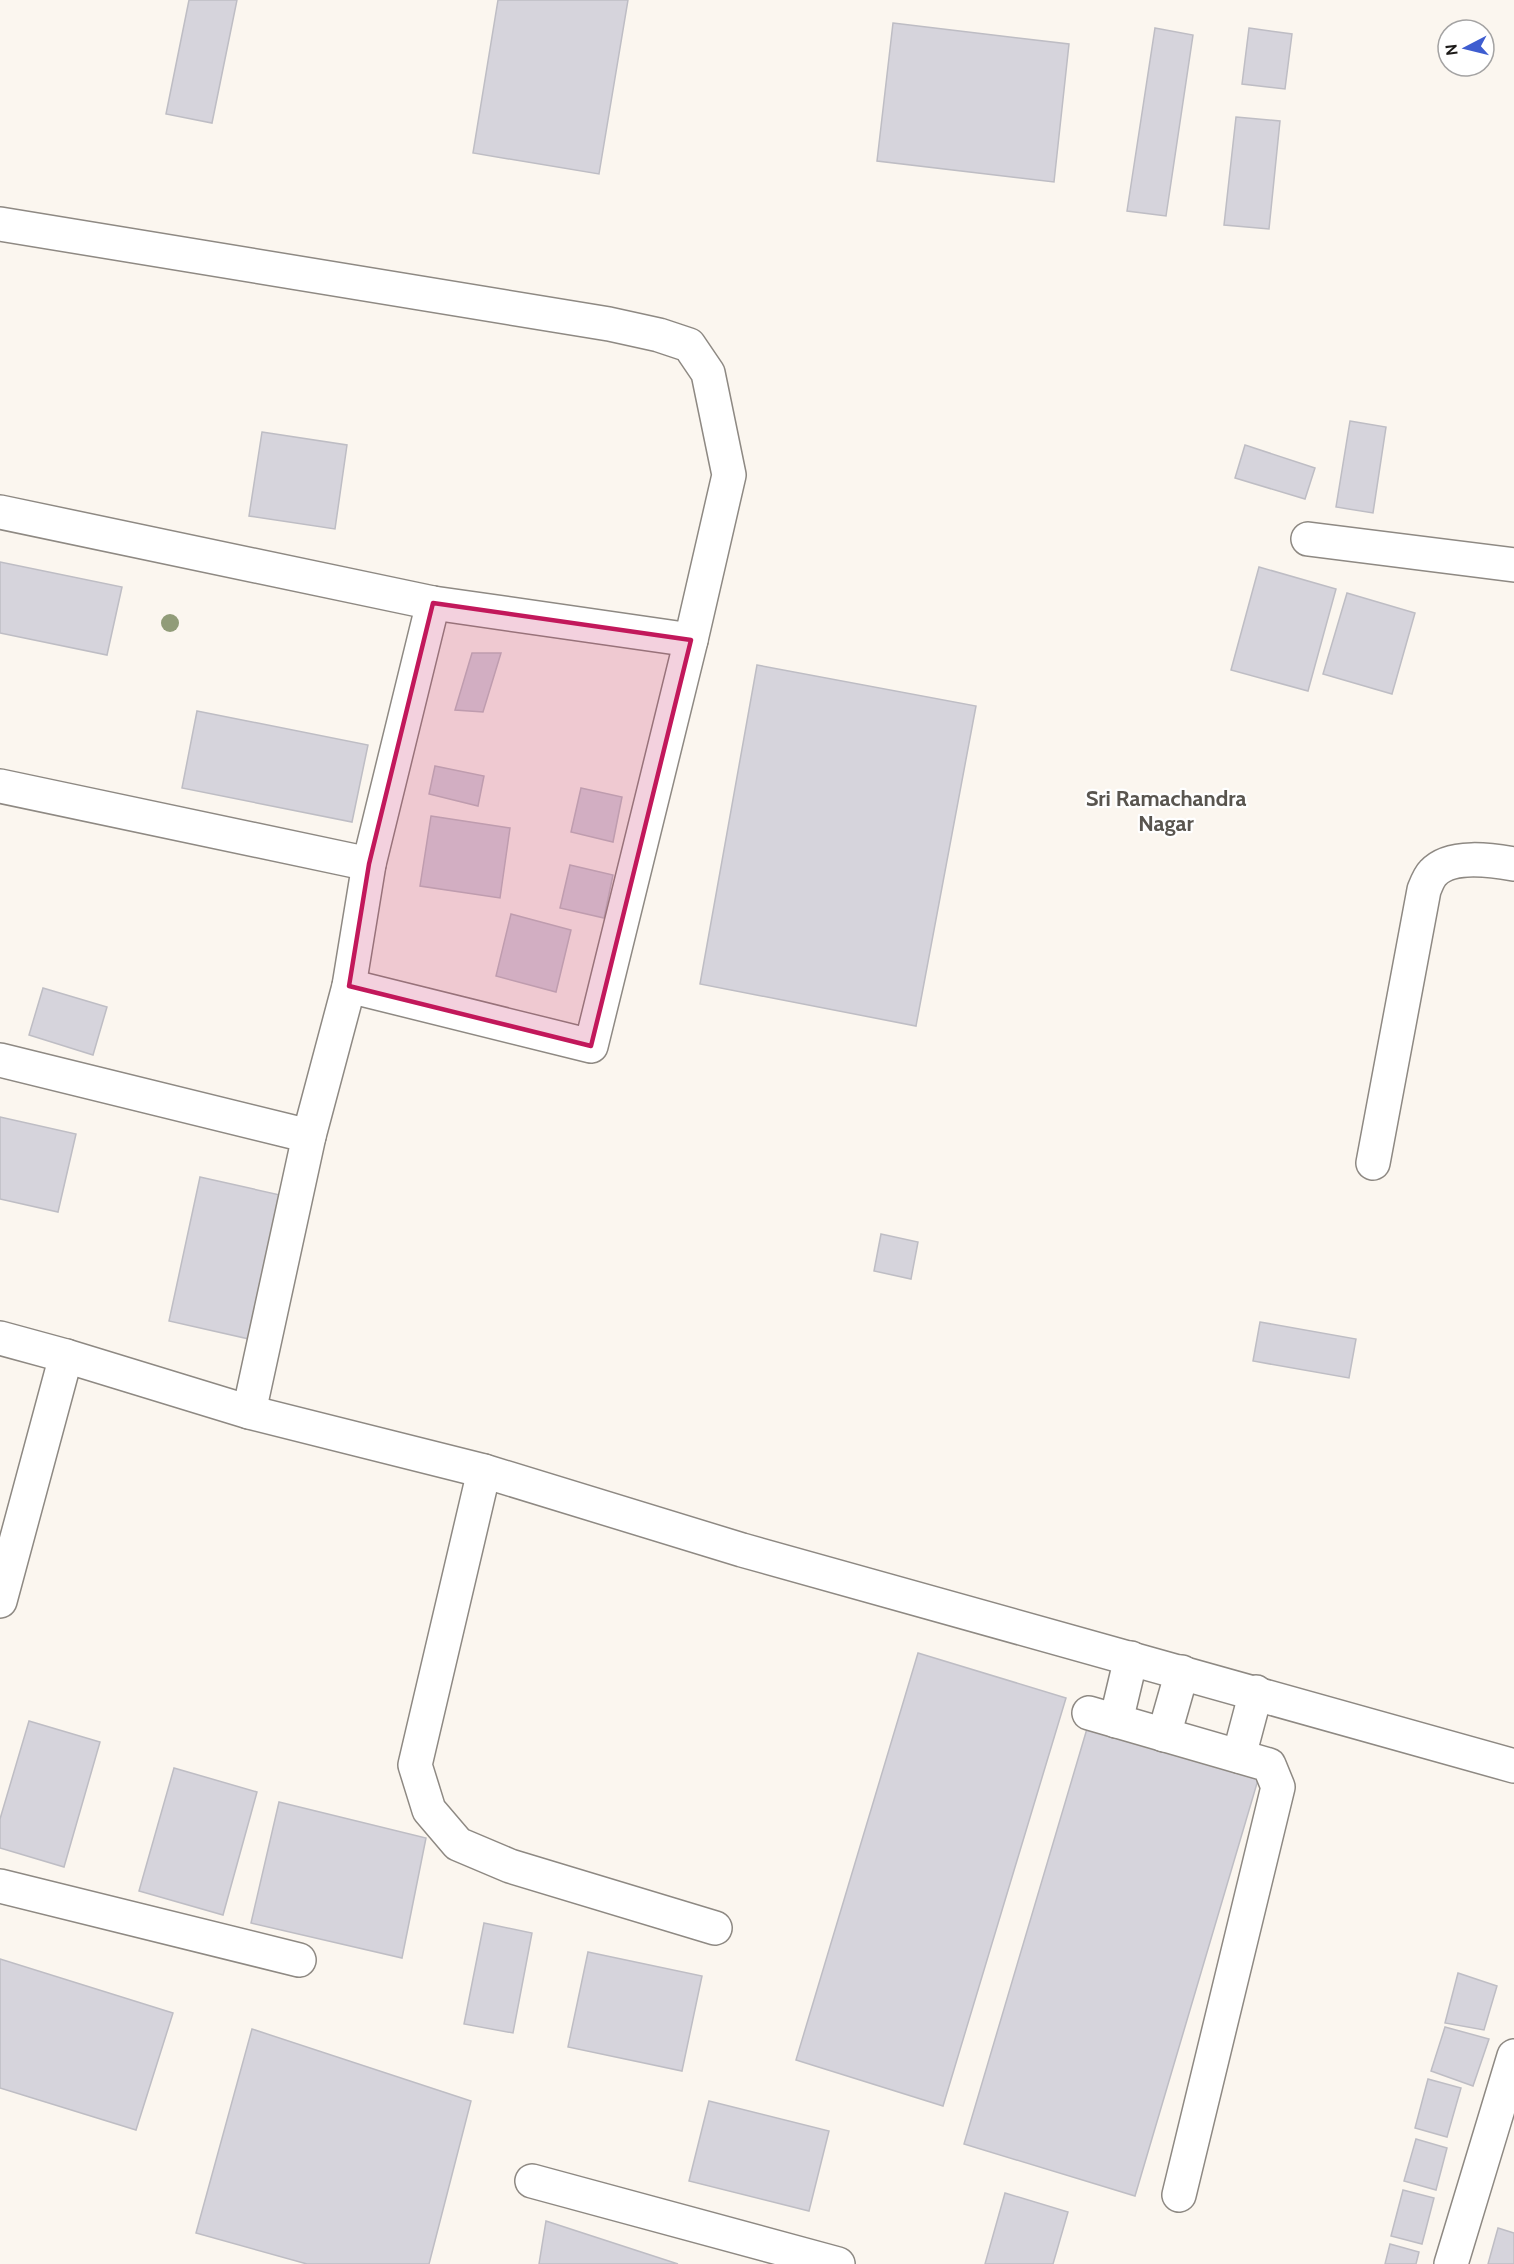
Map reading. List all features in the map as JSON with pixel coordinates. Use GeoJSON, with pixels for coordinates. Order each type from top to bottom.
{"type":"FeatureCollection","features":[{"type":"Feature","properties":{"kind":"street"},"geometry":{"type":"LineString","coordinates":[[0,224],[659,334],[689,345],[708,373],[729,475],[692,640],[591,1046],[348,986]]}},
{"type":"Feature","properties":{"kind":"street"},"geometry":{"type":"LineString","coordinates":[[0,512],[433,603],[692,640]]}},
{"type":"Feature","properties":{"kind":"street"},"geometry":{"type":"LineString","coordinates":[[1308,539],[1514,565]]}},
{"type":"Feature","properties":{"kind":"street"},"geometry":{"type":"LineString","coordinates":[[249,1412],[309,1136],[348,986],[369,864],[433,603]]}},
{"type":"Feature","properties":{"kind":"street"},"geometry":{"type":"LineString","coordinates":[[0,786],[369,864]]}},
{"type":"Feature","properties":{"kind":"street"},"geometry":{"type":"LineString","coordinates":[[1373,1163],[1424,890],[1433,872],[1451,864],[1470,859],[1514,864]]}},
{"type":"Feature","properties":{"kind":"street"},"geometry":{"type":"LineString","coordinates":[[0,1060],[309,1136]]}},
{"type":"Feature","properties":{"kind":"street"},"geometry":{"type":"LineString","coordinates":[[0,1338],[249,1412],[484,1471],[742,1550],[1514,1766]]}},
{"type":"Feature","properties":{"kind":"street"},"geometry":{"type":"LineString","coordinates":[[0,1601],[5,1560],[66,1356]]}},
{"type":"Feature","properties":{"kind":"street"},"geometry":{"type":"LineString","coordinates":[[484,1471],[415,1765],[429,1810],[458,1844],[468,1849],[510,1866],[715,1928]]}},
{"type":"Feature","properties":{"kind":"street"},"geometry":{"type":"LineString","coordinates":[[1131,1658],[1102,1717],[1269,1765],[1278,1787],[1179,2195]]}},
{"type":"Feature","properties":{"kind":"street"},"geometry":{"type":"LineString","coordinates":[[1164,1735],[1182,1672]]}},
{"type":"Feature","properties":{"kind":"street"},"geometry":{"type":"LineString","coordinates":[[1239,1756],[1256,1692]]}},
{"type":"Feature","properties":{"kind":"street"},"geometry":{"type":"LineString","coordinates":[[0,1886],[299,1960]]}},
{"type":"Feature","properties":{"kind":"street"},"geometry":{"type":"LineString","coordinates":[[1451,2264],[1514,2056]]}},
{"type":"Feature","properties":{"kind":"street"},"geometry":{"type":"LineString","coordinates":[[532,2181],[838,2264]]}},
{"type":"Feature","properties":{"kind":"highlighted area"},"geometry":{"type":"Polygon","coordinates":[[[433,603],[691,640],[591,1046],[349,986],[369,864],[433,603]]]}},
{"type":"Feature","properties":{"kind":"building"},"geometry":{"type":"Polygon","coordinates":[[[189,0],[237,0],[212,123],[166,114],[189,0]]]}},
{"type":"Feature","properties":{"kind":"building"},"geometry":{"type":"Polygon","coordinates":[[[498,0],[628,0],[599,174],[473,153],[498,0]]]}},
{"type":"Feature","properties":{"kind":"building"},"geometry":{"type":"Polygon","coordinates":[[[893,23],[1069,44],[1054,182],[877,161],[893,23]]]}},
{"type":"Feature","properties":{"kind":"building"},"geometry":{"type":"Polygon","coordinates":[[[1155,28],[1193,35],[1166,216],[1127,211],[1155,28]]]}},
{"type":"Feature","properties":{"kind":"building"},"geometry":{"type":"Polygon","coordinates":[[[1249,28],[1292,34],[1285,89],[1242,84],[1249,28]]]}},
{"type":"Feature","properties":{"kind":"building"},"geometry":{"type":"Polygon","coordinates":[[[1236,117],[1280,121],[1269,229],[1224,225],[1236,117]]]}},
{"type":"Feature","properties":{"kind":"building"},"geometry":{"type":"Polygon","coordinates":[[[1350,421],[1386,427],[1373,513],[1336,507],[1350,421]]]}},
{"type":"Feature","properties":{"kind":"building"},"geometry":{"type":"Polygon","coordinates":[[[262,432],[347,445],[335,529],[249,516],[262,432]]]}},
{"type":"Feature","properties":{"kind":"building"},"geometry":{"type":"Polygon","coordinates":[[[1245,445],[1315,468],[1305,499],[1235,478],[1245,445]]]}},
{"type":"Feature","properties":{"kind":"building"},"geometry":{"type":"Polygon","coordinates":[[[0,562],[122,587],[107,655],[0,633],[0,562]]]}},
{"type":"Feature","properties":{"kind":"building"},"geometry":{"type":"Polygon","coordinates":[[[1259,567],[1336,589],[1308,691],[1231,670],[1259,567]]]}},
{"type":"Feature","properties":{"kind":"building"},"geometry":{"type":"Polygon","coordinates":[[[1347,593],[1415,613],[1392,694],[1323,674],[1347,593]]]}},
{"type":"Feature","properties":{"kind":"building"},"geometry":{"type":"Polygon","coordinates":[[[472,653],[501,653],[483,712],[455,710],[472,653]]]}},
{"type":"Feature","properties":{"kind":"building"},"geometry":{"type":"Polygon","coordinates":[[[757,665],[976,706],[916,1026],[700,984],[757,665]]]}},
{"type":"Feature","properties":{"kind":"building"},"geometry":{"type":"Polygon","coordinates":[[[197,711],[368,745],[352,822],[182,788],[197,711]]]}},
{"type":"Feature","properties":{"kind":"building"},"geometry":{"type":"Polygon","coordinates":[[[435,766],[484,776],[478,806],[429,794],[435,766]]]}},
{"type":"Feature","properties":{"kind":"building"},"geometry":{"type":"Polygon","coordinates":[[[581,788],[622,797],[613,842],[571,832],[581,788]]]}},
{"type":"Feature","properties":{"kind":"building"},"geometry":{"type":"Polygon","coordinates":[[[431,816],[510,828],[500,898],[420,886],[431,816]]]}},
{"type":"Feature","properties":{"kind":"building"},"geometry":{"type":"Polygon","coordinates":[[[570,865],[613,875],[604,918],[560,908],[570,865]]]}},
{"type":"Feature","properties":{"kind":"building"},"geometry":{"type":"Polygon","coordinates":[[[511,914],[571,930],[556,992],[496,976],[511,914]]]}},
{"type":"Feature","properties":{"kind":"building"},"geometry":{"type":"Polygon","coordinates":[[[43,988],[107,1007],[93,1055],[29,1035],[43,988]]]}},
{"type":"Feature","properties":{"kind":"building"},"geometry":{"type":"Polygon","coordinates":[[[0,1117],[76,1134],[58,1212],[0,1199],[0,1117]]]}},
{"type":"Feature","properties":{"kind":"building"},"geometry":{"type":"Polygon","coordinates":[[[200,1177],[280,1195],[249,1339],[169,1321],[200,1177]]]}},
{"type":"Feature","properties":{"kind":"building"},"geometry":{"type":"Polygon","coordinates":[[[881,1234],[918,1242],[911,1279],[874,1271],[881,1234]]]}},
{"type":"Feature","properties":{"kind":"building"},"geometry":{"type":"Polygon","coordinates":[[[1260,1322],[1356,1339],[1349,1378],[1253,1361],[1260,1322]]]}},
{"type":"Feature","properties":{"kind":"building"},"geometry":{"type":"Polygon","coordinates":[[[918,1653],[1066,1698],[943,2106],[796,2060],[918,1653]]]}},
{"type":"Feature","properties":{"kind":"building"},"geometry":{"type":"Polygon","coordinates":[[[29,1721],[100,1742],[64,1867],[0,1848],[0,1819],[29,1721]]]}},
{"type":"Feature","properties":{"kind":"building"},"geometry":{"type":"Polygon","coordinates":[[[1089,1722],[1260,1773],[1135,2196],[964,2144],[1089,1722]]]}},
{"type":"Feature","properties":{"kind":"building"},"geometry":{"type":"Polygon","coordinates":[[[174,1768],[257,1792],[223,1915],[139,1891],[174,1768]]]}},
{"type":"Feature","properties":{"kind":"building"},"geometry":{"type":"Polygon","coordinates":[[[279,1802],[426,1838],[402,1958],[251,1923],[279,1802]]]}},
{"type":"Feature","properties":{"kind":"building"},"geometry":{"type":"Polygon","coordinates":[[[484,1923],[532,1933],[513,2033],[464,2024],[484,1923]]]}},
{"type":"Feature","properties":{"kind":"building"},"geometry":{"type":"Polygon","coordinates":[[[588,1952],[702,1976],[682,2071],[568,2047],[588,1952]]]}},
{"type":"Feature","properties":{"kind":"building"},"geometry":{"type":"Polygon","coordinates":[[[0,1959],[173,2013],[136,2130],[0,2088],[0,1959]]]}},
{"type":"Feature","properties":{"kind":"building"},"geometry":{"type":"Polygon","coordinates":[[[1458,1973],[1497,1986],[1484,2030],[1445,2023],[1458,1973]]]}},
{"type":"Feature","properties":{"kind":"building"},"geometry":{"type":"Polygon","coordinates":[[[1445,2027],[1489,2039],[1473,2086],[1431,2071],[1445,2027]]]}},
{"type":"Feature","properties":{"kind":"building"},"geometry":{"type":"Polygon","coordinates":[[[252,2029],[471,2101],[429,2264],[307,2264],[196,2233],[252,2029]]]}},
{"type":"Feature","properties":{"kind":"building"},"geometry":{"type":"Polygon","coordinates":[[[1428,2079],[1461,2088],[1447,2137],[1415,2128],[1428,2079]]]}},
{"type":"Feature","properties":{"kind":"building"},"geometry":{"type":"Polygon","coordinates":[[[709,2101],[829,2131],[809,2211],[689,2181],[709,2101]]]}},
{"type":"Feature","properties":{"kind":"building"},"geometry":{"type":"Polygon","coordinates":[[[1416,2139],[1447,2148],[1436,2190],[1404,2181],[1416,2139]]]}},
{"type":"Feature","properties":{"kind":"building"},"geometry":{"type":"Polygon","coordinates":[[[1403,2190],[1434,2198],[1422,2244],[1391,2236],[1403,2190]]]}},
{"type":"Feature","properties":{"kind":"building"},"geometry":{"type":"Polygon","coordinates":[[[1005,2193],[1068,2212],[1053,2264],[985,2264],[1005,2193]]]}},
{"type":"Feature","properties":{"kind":"building"},"geometry":{"type":"Polygon","coordinates":[[[546,2221],[678,2264],[539,2264],[546,2221]]]}},
{"type":"Feature","properties":{"kind":"building"},"geometry":{"type":"Polygon","coordinates":[[[1498,2228],[1514,2233],[1514,2264],[1488,2264],[1498,2228]]]}},
{"type":"Feature","properties":{"kind":"building"},"geometry":{"type":"Polygon","coordinates":[[[1390,2244],[1419,2252],[1416,2264],[1385,2264],[1390,2244]]]}},
{"type":"Feature","properties":{"kind":"district","name":"Sri Ramachandra Nagar"},"geometry":{"type":"Point","coordinates":[1166,810]}}]}
